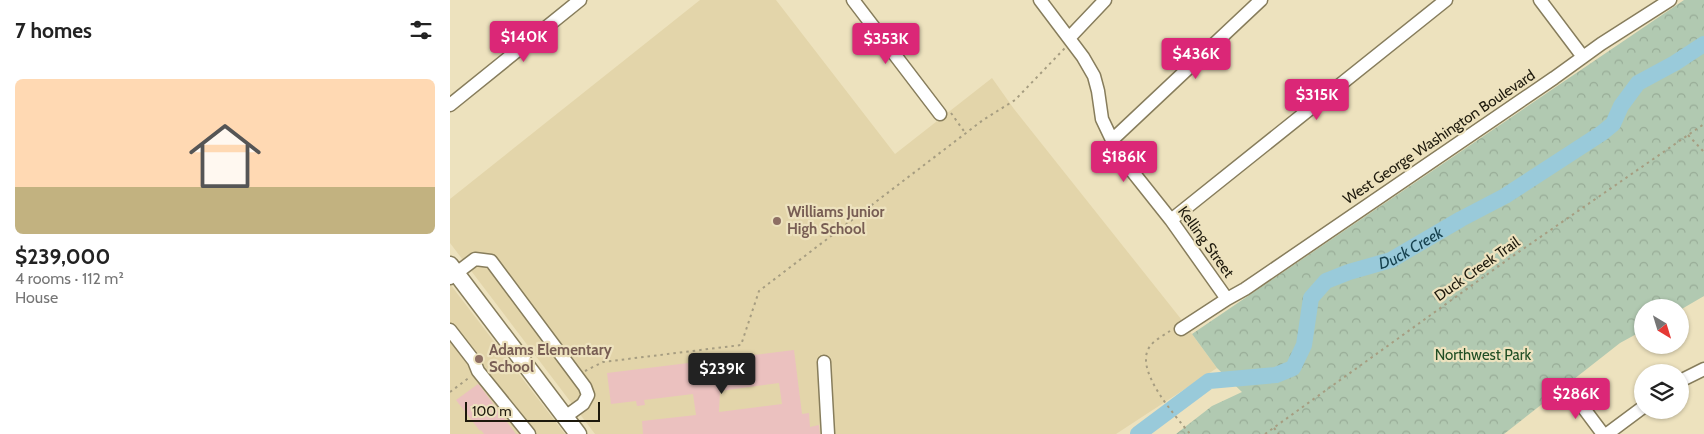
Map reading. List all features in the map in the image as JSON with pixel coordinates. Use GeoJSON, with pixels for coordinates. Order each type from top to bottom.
{"type":"FeatureCollection","features":[{"type":"Feature","properties":{"kind":"main road"},"geometry":{"type":"LineString","coordinates":[[452,272],[578,434]]}},
{"type":"Feature","properties":{"kind":"street"},"geometry":{"type":"LineString","coordinates":[[853,0],[940,114]]}},
{"type":"Feature","properties":{"kind":"street","name":"Kelling Street"},"geometry":{"type":"LineString","coordinates":[[1040,0],[1083,57],[1094,76],[1102,119],[1112,140],[1132,171],[1171,220],[1227,299]]}},
{"type":"Feature","properties":{"kind":"street"},"geometry":{"type":"LineString","coordinates":[[1069,38],[1105,0]]}},
{"type":"Feature","properties":{"kind":"street"},"geometry":{"type":"LineString","coordinates":[[1112,140],[1261,0]]}},
{"type":"Feature","properties":{"kind":"street"},"geometry":{"type":"LineString","coordinates":[[1171,220],[1446,0]]}},
{"type":"Feature","properties":{"kind":"street"},"geometry":{"type":"LineString","coordinates":[[1540,0],[1583,57]]}},
{"type":"Feature","properties":{"kind":"street","name":"West George Washington Boulevard"},"geometry":{"type":"LineString","coordinates":[[1182,329],[1227,299],[1245,290],[1583,57],[1670,0]]}},
{"type":"Feature","properties":{"kind":"street"},"geometry":{"type":"LineString","coordinates":[[450,105],[574,2]]}},
{"type":"Feature","properties":{"kind":"street"},"geometry":{"type":"LineString","coordinates":[[452,272],[474,259],[491,262],[585,387],[588,395],[583,404],[565,417]]}},
{"type":"Feature","properties":{"kind":"street"},"geometry":{"type":"LineString","coordinates":[[450,330],[474,361],[478,371],[529,434]]}},
{"type":"Feature","properties":{"kind":"street"},"geometry":{"type":"LineString","coordinates":[[824,362],[828,434]]}},
{"type":"Feature","properties":{"kind":"street"},"geometry":{"type":"LineString","coordinates":[[1689,376],[1704,369]]}},
{"type":"Feature","properties":{"kind":"street"},"geometry":{"type":"LineString","coordinates":[[1570,390],[1603,434]]}},
{"type":"Feature","properties":{"kind":"street"},"geometry":{"type":"LineString","coordinates":[[1607,434],[1634,414]]}},
{"type":"Feature","properties":{"kind":"path"},"geometry":{"type":"LineString","coordinates":[[576,375],[603,362],[741,345],[760,291],[983,120],[1015,100],[1066,46],[1069,38]]}},
{"type":"Feature","properties":{"kind":"path"},"geometry":{"type":"LineString","coordinates":[[940,114],[949,111],[966,134]]}},
{"type":"Feature","properties":{"kind":"path","name":"Duck Creek Trail"},"geometry":{"type":"LineString","coordinates":[[1265,434],[1510,258],[1704,124]]}},
{"type":"Feature","properties":{"kind":"path"},"geometry":{"type":"LineString","coordinates":[[1688,136],[1704,152]]}},
{"type":"Feature","properties":{"kind":"path"},"geometry":{"type":"LineString","coordinates":[[1182,329],[1173,329],[1150,346],[1145,363],[1151,380],[1190,434]]}},
{"type":"Feature","properties":{"kind":"path"},"geometry":{"type":"LineString","coordinates":[[450,392],[478,371]]}},
{"type":"Feature","properties":{"kind":"path"},"geometry":{"type":"LineString","coordinates":[[1274,428],[1279,434]]}},
{"type":"Feature","properties":{"kind":"shaded area","name":"Williams Junior High School"},"geometry":{"type":"Polygon","coordinates":[[[700,0],[776,0],[895,154],[992,78],[1014,109],[1181,319],[1217,368],[1116,434],[595,434],[450,243],[450,199],[700,0]]]}},
{"type":"Feature","properties":{"kind":"shaded area","name":"Adams Elementary School"},"geometry":{"type":"Polygon","coordinates":[[[450,284],[565,434],[450,434],[450,284]]]}},
{"type":"Feature","properties":{"kind":"green space","name":"Northwest Park"},"geometry":{"type":"Polygon","coordinates":[[[1684,0],[1704,0],[1704,296],[1689,305],[1689,299],[1634,299],[1634,335],[1620,343],[1504,434],[1176,434],[1212,406],[1242,392],[1217,368],[1192,334],[1684,0]]]}},
{"type":"Feature","properties":{"kind":"building"},"geometry":{"type":"Polygon","coordinates":[[[794,350],[802,414],[809,413],[810,427],[819,425],[820,434],[643,434],[642,421],[696,415],[693,394],[644,400],[645,405],[637,406],[636,401],[611,404],[607,373],[794,350]],[[779,383],[720,391],[719,412],[782,404],[779,383]]]}},
{"type":"Feature","properties":{"kind":"building"},"geometry":{"type":"Polygon","coordinates":[[[478,384],[516,434],[484,434],[456,400],[478,384]]]}},
{"type":"Feature","properties":{"kind":"waterway","name":"Duck Creek"},"geometry":{"type":"LineString","coordinates":[[1138,434],[1209,381],[1276,375],[1293,368],[1304,345],[1311,298],[1326,281],[1391,260],[1505,196],[1613,124],[1621,106],[1638,83],[1675,63],[1704,44]]}},
{"type":"Feature","properties":{"kind":"waterway","name":"Duck Creek"},"geometry":{"type":"LineString","coordinates":[[1699,47],[1704,48]]}},
{"type":"Feature","properties":{"kind":"place","name":"Williams Junior High School"},"geometry":{"type":"Point","coordinates":[777,221]}},
{"type":"Feature","properties":{"kind":"place","name":"Adams Elementary School"},"geometry":{"type":"Point","coordinates":[479,359]}}]}
